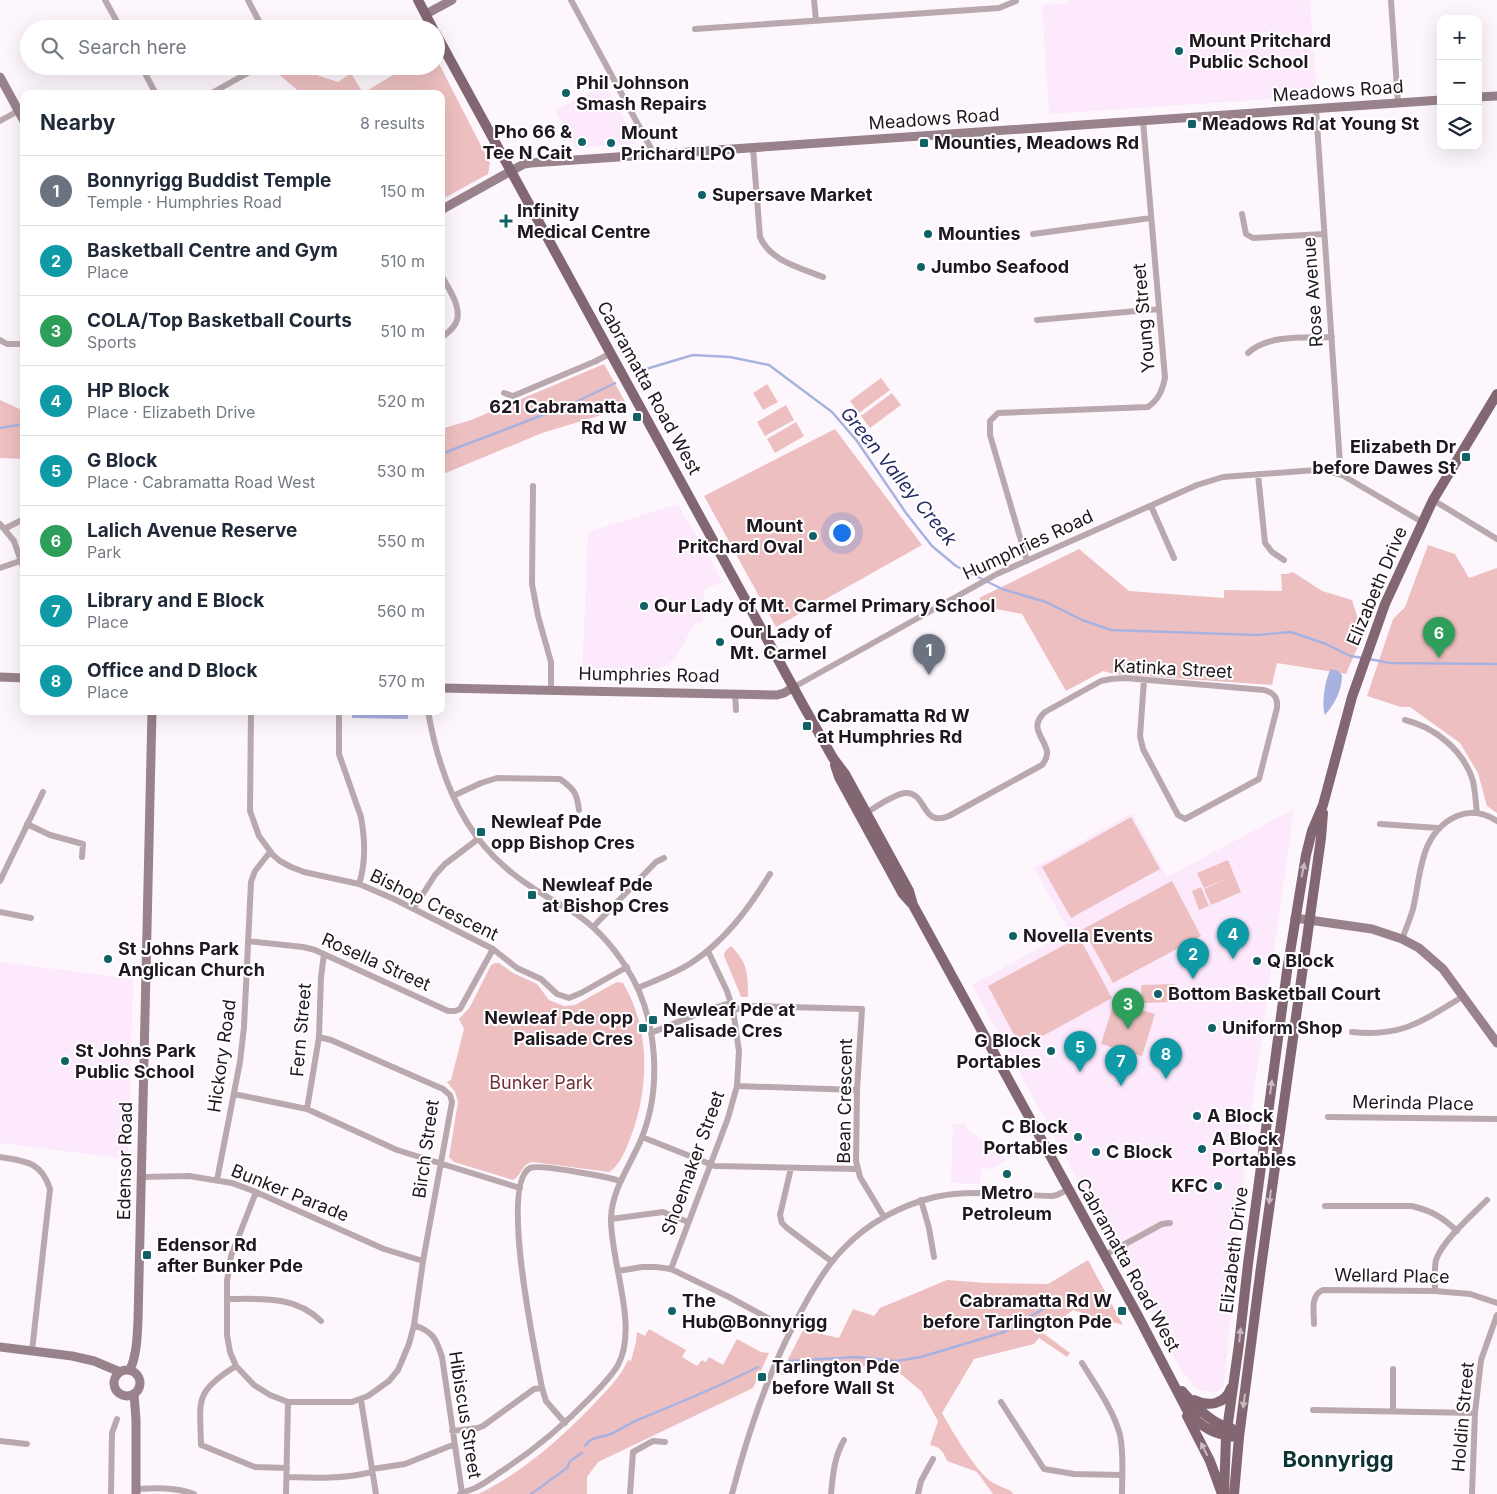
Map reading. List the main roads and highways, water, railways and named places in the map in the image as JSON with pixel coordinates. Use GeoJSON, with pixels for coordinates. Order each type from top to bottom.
{"type":"FeatureCollection","features":[{"type":"Feature","properties":{"kind":"main road"},"geometry":{"type":"LineString","coordinates":[[418,0],[429,20]]}},
{"type":"Feature","properties":{"kind":"main road"},"geometry":{"type":"LineString","coordinates":[[426,14],[452,0]]}},
{"type":"Feature","properties":{"kind":"main road","name":"Cabramatta Road West"},"geometry":{"type":"LineString","coordinates":[[445,50],[794,687],[874,842],[903,894],[914,905]]}},
{"type":"Feature","properties":{"kind":"main road"},"geometry":{"type":"LineString","coordinates":[[0,77],[20,114]]}},
{"type":"Feature","properties":{"kind":"main road"},"geometry":{"type":"LineString","coordinates":[[1482,97],[1497,96]]}},
{"type":"Feature","properties":{"kind":"main road","name":"Meadows Road"},"geometry":{"type":"LineString","coordinates":[[445,208],[524,164],[532,163],[1437,100]]}},
{"type":"Feature","properties":{"kind":"main road","name":"Elizabeth Drive"},"geometry":{"type":"LineString","coordinates":[[1234,1494],[1239,1433],[1324,805],[1336,754],[1361,669],[1396,579],[1433,500],[1497,394]]}},
{"type":"Feature","properties":{"kind":"main road"},"geometry":{"type":"LineString","coordinates":[[0,677],[20,678]]}},
{"type":"Feature","properties":{"kind":"main road","name":"Humphries Road"},"geometry":{"type":"LineString","coordinates":[[445,688],[777,694],[784,693],[794,687]]}},
{"type":"Feature","properties":{"kind":"main road","name":"Edensor Road"},"geometry":{"type":"LineString","coordinates":[[130,1370],[134,1361],[137,1344],[152,715]]}},
{"type":"Feature","properties":{"kind":"main road","name":"Cabramatta Road West"},"geometry":{"type":"LineString","coordinates":[[832,758],[845,774],[909,891],[914,905],[1105,1255],[1187,1410],[1195,1420],[1216,1434],[1226,1432],[1239,1433]]}},
{"type":"Feature","properties":{"kind":"main road","name":"Elizabeth Drive"},"geometry":{"type":"LineString","coordinates":[[1223,1494],[1226,1432],[1295,918],[1312,831],[1324,805]]}},
{"type":"Feature","properties":{"kind":"main road"},"geometry":{"type":"LineString","coordinates":[[1295,918],[1372,929],[1402,938],[1434,960],[1443,969],[1497,1043]]}},
{"type":"Feature","properties":{"kind":"main road"},"geometry":{"type":"LineString","coordinates":[[0,1346],[92,1361],[120,1372],[130,1370],[137,1374],[139,1378],[139,1387],[134,1394],[130,1396],[121,1395],[115,1388],[114,1379],[120,1372]]}},
{"type":"Feature","properties":{"kind":"main road"},"geometry":{"type":"LineString","coordinates":[[1170,1376],[1191,1398],[1207,1405],[1218,1402],[1229,1394],[1233,1384]]}},
{"type":"Feature","properties":{"kind":"main road"},"geometry":{"type":"LineString","coordinates":[[1170,1376],[1210,1461],[1223,1494]]}},
{"type":"Feature","properties":{"kind":"main road"},"geometry":{"type":"LineString","coordinates":[[134,1394],[136,1491]]}},
{"type":"Feature","properties":{"kind":"water"},"geometry":{"type":"Polygon","coordinates":[[[1331,669],[1338,671],[1342,675],[1342,681],[1332,706],[1325,715],[1323,705],[1324,692],[1331,669]]]}},
{"type":"Feature","properties":{"kind":"water"},"geometry":{"type":"Polygon","coordinates":[[[352,715],[408,715],[408,719],[352,718],[352,715]]]}},
{"type":"Feature","properties":{"kind":"waterway","name":"Green Valley Creek"},"geometry":{"type":"LineString","coordinates":[[636,372],[693,355],[730,357],[769,365],[832,412],[857,441],[906,513],[932,546],[956,566],[1002,589],[1046,602],[1082,620],[1111,630],[1257,635],[1291,632],[1326,644],[1350,656],[1363,658]]}},
{"type":"Feature","properties":{"kind":"waterway","name":"Green Valley Creek"},"geometry":{"type":"LineString","coordinates":[[445,452],[574,403],[615,383]]}},
{"type":"Feature","properties":{"kind":"waterway","name":"Green Valley Creek"},"geometry":{"type":"LineString","coordinates":[[0,428],[20,425]]}},
{"type":"Feature","properties":{"kind":"waterway","name":"Green Valley Creek"},"geometry":{"type":"LineString","coordinates":[[1369,659],[1390,663],[1497,664]]}},
{"type":"Feature","properties":{"kind":"waterway"},"geometry":{"type":"LineString","coordinates":[[790,1361],[856,1357],[896,1361],[921,1357],[1004,1332],[1060,1299]]}},
{"type":"Feature","properties":{"kind":"waterway"},"geometry":{"type":"LineString","coordinates":[[585,1446],[593,1439],[611,1434],[635,1421],[758,1367]]}},
{"type":"Feature","properties":{"kind":"waterway"},"geometry":{"type":"LineString","coordinates":[[531,1494],[567,1468],[570,1461],[582,1453]]}},
{"type":"Feature","properties":{"kind":"place","name":"Mount Pritchard Public School"},"geometry":{"type":"Point","coordinates":[1179,51]}},
{"type":"Feature","properties":{"kind":"place","name":"Phil Johnson Smash Repairs"},"geometry":{"type":"Point","coordinates":[566,93]}},
{"type":"Feature","properties":{"kind":"place","name":"Meadows Rd at Young St"},"geometry":{"type":"Point","coordinates":[1192,124]}},
{"type":"Feature","properties":{"kind":"place","name":"Pho 66 & Tee N Cait"},"geometry":{"type":"Point","coordinates":[582,142]}},
{"type":"Feature","properties":{"kind":"place","name":"Mount Prichard LPO"},"geometry":{"type":"Point","coordinates":[611,143]}},
{"type":"Feature","properties":{"kind":"place","name":"Mounties, Meadows Rd"},"geometry":{"type":"Point","coordinates":[924,143]}},
{"type":"Feature","properties":{"kind":"place","name":"Supersave Market"},"geometry":{"type":"Point","coordinates":[702,195]}},
{"type":"Feature","properties":{"kind":"place","name":"Infinity Medical Centre"},"geometry":{"type":"Point","coordinates":[506,221]}},
{"type":"Feature","properties":{"kind":"place","name":"Mounties"},"geometry":{"type":"Point","coordinates":[928,234]}},
{"type":"Feature","properties":{"kind":"place","name":"Jumbo Seafood"},"geometry":{"type":"Point","coordinates":[921,267]}},
{"type":"Feature","properties":{"kind":"place","name":"621 Cabramatta Rd W"},"geometry":{"type":"Point","coordinates":[637,417]}},
{"type":"Feature","properties":{"kind":"place","name":"Elizabeth Dr before Dawes St"},"geometry":{"type":"Point","coordinates":[1466,457]}},
{"type":"Feature","properties":{"kind":"place","name":"Mount Pritchard Oval"},"geometry":{"type":"Point","coordinates":[813,536]}},
{"type":"Feature","properties":{"kind":"place","name":"Our Lady of Mt. Carmel Primary School"},"geometry":{"type":"Point","coordinates":[644,606]}},
{"type":"Feature","properties":{"kind":"place","name":"Our Lady of Mt. Carmel"},"geometry":{"type":"Point","coordinates":[720,642]}},
{"type":"Feature","properties":{"kind":"place","name":"Lalich Avenue Reserve"},"geometry":{"type":"Point","coordinates":[1439,658]}},
{"type":"Feature","properties":{"kind":"place","name":"Bonnyrigg Buddist Temple"},"geometry":{"type":"Point","coordinates":[929,675]}},
{"type":"Feature","properties":{"kind":"place","name":"Cabramatta Rd W at Humphries Rd"},"geometry":{"type":"Point","coordinates":[807,726]}},
{"type":"Feature","properties":{"kind":"place","name":"Newleaf Pde opp Bishop Cres"},"geometry":{"type":"Point","coordinates":[481,832]}},
{"type":"Feature","properties":{"kind":"place","name":"Newleaf Pde at Bishop Cres"},"geometry":{"type":"Point","coordinates":[532,895]}},
{"type":"Feature","properties":{"kind":"place","name":"Novella Events"},"geometry":{"type":"Point","coordinates":[1013,936]}},
{"type":"Feature","properties":{"kind":"place","name":"St Johns Park Anglican Church"},"geometry":{"type":"Point","coordinates":[108,959]}},
{"type":"Feature","properties":{"kind":"place","name":"HP Block"},"geometry":{"type":"Point","coordinates":[1233,959]}},
{"type":"Feature","properties":{"kind":"place","name":"Q Block"},"geometry":{"type":"Point","coordinates":[1257,961]}},
{"type":"Feature","properties":{"kind":"place","name":"Basketball Centre and Gym"},"geometry":{"type":"Point","coordinates":[1193,979]}},
{"type":"Feature","properties":{"kind":"place","name":"Bottom Basketball Court"},"geometry":{"type":"Point","coordinates":[1158,994]}},
{"type":"Feature","properties":{"kind":"place","name":"Newleaf Pde at Palisade Cres"},"geometry":{"type":"Point","coordinates":[653,1020]}},
{"type":"Feature","properties":{"kind":"place","name":"Newleaf Pde opp Palisade Cres"},"geometry":{"type":"Point","coordinates":[643,1028]}},
{"type":"Feature","properties":{"kind":"place","name":"Uniform Shop"},"geometry":{"type":"Point","coordinates":[1212,1028]}},
{"type":"Feature","properties":{"kind":"place","name":"COLA/Top Basketball Courts"},"geometry":{"type":"Point","coordinates":[1128,1029]}},
{"type":"Feature","properties":{"kind":"place","name":"G Block Portables"},"geometry":{"type":"Point","coordinates":[1051,1051]}},
{"type":"Feature","properties":{"kind":"place","name":"St Johns Park Public School"},"geometry":{"type":"Point","coordinates":[65,1061]}},
{"type":"Feature","properties":{"kind":"place","name":"G Block"},"geometry":{"type":"Point","coordinates":[1080,1072]}},
{"type":"Feature","properties":{"kind":"place","name":"Office and D Block"},"geometry":{"type":"Point","coordinates":[1166,1079]}},
{"type":"Feature","properties":{"kind":"place","name":"Library and E Block"},"geometry":{"type":"Point","coordinates":[1121,1086]}},
{"type":"Feature","properties":{"kind":"place","name":"A Block"},"geometry":{"type":"Point","coordinates":[1197,1116]}},
{"type":"Feature","properties":{"kind":"place","name":"C Block Portables"},"geometry":{"type":"Point","coordinates":[1078,1137]}},
{"type":"Feature","properties":{"kind":"place","name":"A Block Portables"},"geometry":{"type":"Point","coordinates":[1202,1149]}},
{"type":"Feature","properties":{"kind":"place","name":"C Block"},"geometry":{"type":"Point","coordinates":[1096,1152]}},
{"type":"Feature","properties":{"kind":"place","name":"Metro Petroleum"},"geometry":{"type":"Point","coordinates":[1007,1174]}},
{"type":"Feature","properties":{"kind":"place","name":"KFC"},"geometry":{"type":"Point","coordinates":[1218,1186]}},
{"type":"Feature","properties":{"kind":"place","name":"Edensor Rd after Bunker Pde"},"geometry":{"type":"Point","coordinates":[147,1255]}},
{"type":"Feature","properties":{"kind":"place","name":"The Hub@Bonnyrigg"},"geometry":{"type":"Point","coordinates":[672,1311]}},
{"type":"Feature","properties":{"kind":"place","name":"Cabramatta Rd W before Tarlington Pde"},"geometry":{"type":"Point","coordinates":[1122,1311]}},
{"type":"Feature","properties":{"kind":"place","name":"Tarlington Pde before Wall St"},"geometry":{"type":"Point","coordinates":[762,1377]}},
{"type":"Feature","properties":{"kind":"district","name":"Bonnyrigg"},"geometry":{"type":"Point","coordinates":[1338,1459]}},
{"type":"Feature","properties":{"kind":"park label","name":"Bunker Park"},"geometry":{"type":"Point","coordinates":[541,1083]}}]}
